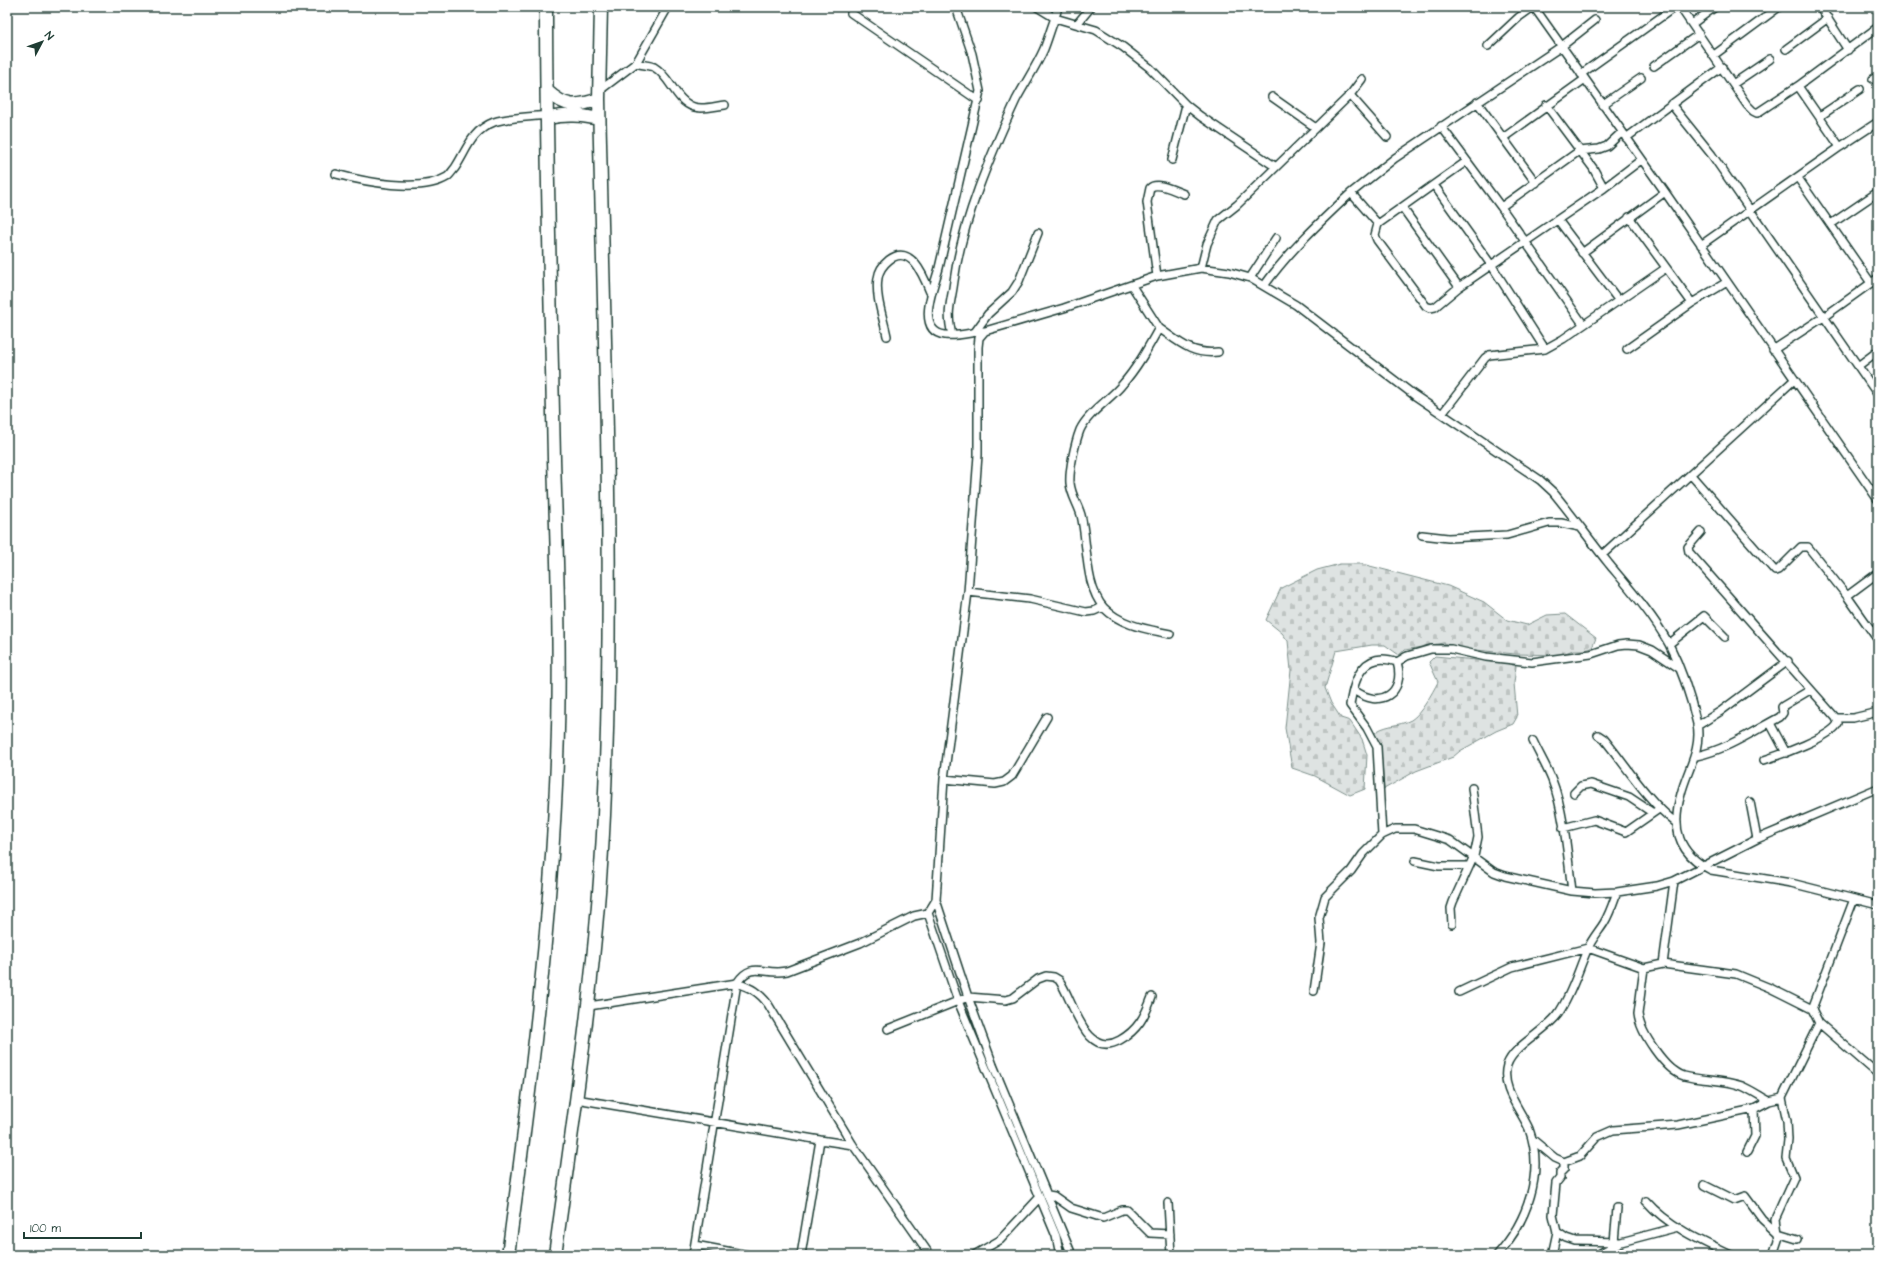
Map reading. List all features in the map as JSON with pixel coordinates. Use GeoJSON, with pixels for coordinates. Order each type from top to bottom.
{"type":"FeatureCollection","features":[{"type":"Feature","properties":{"kind":"highway"},"geometry":{"type":"LineString","coordinates":[[508,1255],[526,1116],[552,865],[557,762],[559,664],[550,296],[546,7]]}},
{"type":"Feature","properties":{"kind":"highway"},"geometry":{"type":"LineString","coordinates":[[556,1255],[589,1006],[604,818],[610,664],[599,95],[600,7]]}},
{"type":"Feature","properties":{"kind":"highway"},"geometry":{"type":"LineString","coordinates":[[547,91],[557,100],[567,104],[577,105],[599,95]]}},
{"type":"Feature","properties":{"kind":"highway"},"geometry":{"type":"LineString","coordinates":[[548,116],[566,114],[582,115],[600,119]]}},
{"type":"Feature","properties":{"kind":"street"},"geometry":{"type":"LineString","coordinates":[[599,95],[636,64],[668,7]]}},
{"type":"Feature","properties":{"kind":"street"},"geometry":{"type":"LineString","coordinates":[[956,7],[972,54],[979,84],[979,101],[939,268],[930,292],[928,316],[931,326],[936,332],[944,335],[952,335],[985,330],[1064,308],[1132,286],[1157,276],[1201,268],[1229,272],[1250,278],[1296,305],[1414,394],[1540,480],[1553,492],[1650,614],[1668,644],[1679,668],[1697,726],[1698,741],[1696,756],[1681,794],[1675,822],[1683,846],[1702,866],[1711,870],[1791,883],[1878,904]]}},
{"type":"Feature","properties":{"kind":"street"},"geometry":{"type":"LineString","coordinates":[[1037,7],[1054,18],[1096,30],[1123,47],[1161,77],[1186,105],[1276,167]]}},
{"type":"Feature","properties":{"kind":"street"},"geometry":{"type":"LineString","coordinates":[[952,335],[948,307],[958,253],[964,234],[997,140],[1044,49],[1058,7]]}},
{"type":"Feature","properties":{"kind":"street"},"geometry":{"type":"LineString","coordinates":[[1078,24],[1091,7]]}},
{"type":"Feature","properties":{"kind":"street"},"geometry":{"type":"LineString","coordinates":[[1488,46],[1519,17],[1534,7],[1665,192],[1878,500]]}},
{"type":"Feature","properties":{"kind":"street"},"geometry":{"type":"LineString","coordinates":[[1503,138],[1674,7]]}},
{"type":"Feature","properties":{"kind":"street"},"geometry":{"type":"LineString","coordinates":[[1680,7],[1748,105],[1757,113],[1798,86],[1878,27]]}},
{"type":"Feature","properties":{"kind":"street"},"geometry":{"type":"LineString","coordinates":[[1692,24],[1715,7]]}},
{"type":"Feature","properties":{"kind":"street"},"geometry":{"type":"LineString","coordinates":[[1714,55],[1779,7]]}},
{"type":"Feature","properties":{"kind":"street"},"geometry":{"type":"LineString","coordinates":[[1820,7],[1848,50]]}},
{"type":"Feature","properties":{"kind":"street"},"geometry":{"type":"LineString","coordinates":[[851,13],[979,101]]}},
{"type":"Feature","properties":{"kind":"street"},"geometry":{"type":"LineString","coordinates":[[1786,49],[1828,18]]}},
{"type":"Feature","properties":{"kind":"street"},"geometry":{"type":"LineString","coordinates":[[1264,286],[1280,264],[1315,227],[1352,193],[1395,158],[1562,46],[1595,20]]}},
{"type":"Feature","properties":{"kind":"street"},"geometry":{"type":"LineString","coordinates":[[1654,66],[1699,34]]}},
{"type":"Feature","properties":{"kind":"street"},"geometry":{"type":"LineString","coordinates":[[1733,84],[1770,59]]}},
{"type":"Feature","properties":{"kind":"street"},"geometry":{"type":"LineString","coordinates":[[636,64],[654,67],[666,79],[679,96],[687,104],[693,107],[701,108],[725,105]]}},
{"type":"Feature","properties":{"kind":"street"},"geometry":{"type":"LineString","coordinates":[[1501,207],[1579,151],[1599,149],[1606,146],[1671,104],[1722,67]]}},
{"type":"Feature","properties":{"kind":"street"},"geometry":{"type":"LineString","coordinates":[[1602,104],[1641,78]]}},
{"type":"Feature","properties":{"kind":"street"},"geometry":{"type":"LineString","coordinates":[[1201,268],[1207,244],[1218,220],[1237,204],[1350,95],[1362,79]]}},
{"type":"Feature","properties":{"kind":"street"},"geometry":{"type":"LineString","coordinates":[[1798,86],[1840,147]]}},
{"type":"Feature","properties":{"kind":"street"},"geometry":{"type":"LineString","coordinates":[[1820,116],[1860,89]]}},
{"type":"Feature","properties":{"kind":"street"},"geometry":{"type":"LineString","coordinates":[[1350,95],[1387,137]]}},
{"type":"Feature","properties":{"kind":"street"},"geometry":{"type":"LineString","coordinates":[[1272,97],[1316,128]]}},
{"type":"Feature","properties":{"kind":"street"},"geometry":{"type":"LineString","coordinates":[[1477,102],[1536,183]]}},
{"type":"Feature","properties":{"kind":"street"},"geometry":{"type":"LineString","coordinates":[[1671,104],[1712,156],[1825,316],[1878,395]]}},
{"type":"Feature","properties":{"kind":"street"},"geometry":{"type":"LineString","coordinates":[[1172,160],[1186,105]]}},
{"type":"Feature","properties":{"kind":"street"},"geometry":{"type":"LineString","coordinates":[[1546,105],[1593,168],[1604,188]]}},
{"type":"Feature","properties":{"kind":"street"},"geometry":{"type":"LineString","coordinates":[[336,174],[358,180],[393,185],[411,185],[433,182],[448,177],[476,134],[493,122],[548,116]]}},
{"type":"Feature","properties":{"kind":"street"},"geometry":{"type":"LineString","coordinates":[[1701,245],[1878,122]]}},
{"type":"Feature","properties":{"kind":"street"},"geometry":{"type":"LineString","coordinates":[[1441,126],[1501,207],[1583,324]]}},
{"type":"Feature","properties":{"kind":"street"},"geometry":{"type":"LineString","coordinates":[[1466,161],[1378,224],[1375,235],[1377,240],[1426,306],[1430,308],[1435,307],[1459,287],[1492,266],[1604,188],[1641,160]]}},
{"type":"Feature","properties":{"kind":"street"},"geometry":{"type":"LineString","coordinates":[[1798,178],[1871,283]]}},
{"type":"Feature","properties":{"kind":"street"},"geometry":{"type":"LineString","coordinates":[[1434,185],[1492,266],[1545,349]]}},
{"type":"Feature","properties":{"kind":"street"},"geometry":{"type":"LineString","coordinates":[[1157,276],[1147,202],[1150,188],[1152,186],[1158,186],[1184,194]]}},
{"type":"Feature","properties":{"kind":"street"},"geometry":{"type":"LineString","coordinates":[[1582,253],[1628,217],[1665,192]]}},
{"type":"Feature","properties":{"kind":"street"},"geometry":{"type":"LineString","coordinates":[[1831,224],[1878,192]]}},
{"type":"Feature","properties":{"kind":"street"},"geometry":{"type":"LineString","coordinates":[[1352,193],[1378,224]]}},
{"type":"Feature","properties":{"kind":"street"},"geometry":{"type":"LineString","coordinates":[[1402,207],[1459,287]]}},
{"type":"Feature","properties":{"kind":"street"},"geometry":{"type":"LineString","coordinates":[[1628,217],[1692,303]]}},
{"type":"Feature","properties":{"kind":"street"},"geometry":{"type":"LineString","coordinates":[[1558,220],[1619,301]]}},
{"type":"Feature","properties":{"kind":"street"},"geometry":{"type":"LineString","coordinates":[[975,332],[988,314],[1012,292],[1019,281],[1038,233]]}},
{"type":"Feature","properties":{"kind":"street"},"geometry":{"type":"LineString","coordinates":[[1250,278],[1276,238]]}},
{"type":"Feature","properties":{"kind":"street"},"geometry":{"type":"LineString","coordinates":[[887,336],[877,290],[880,271],[885,263],[893,257],[903,255],[912,259],[919,268],[930,292]]}},
{"type":"Feature","properties":{"kind":"street"},"geometry":{"type":"LineString","coordinates":[[1442,414],[1485,358],[1490,354],[1545,349],[1563,339],[1666,268]]}},
{"type":"Feature","properties":{"kind":"street"},"geometry":{"type":"LineString","coordinates":[[1773,350],[1825,316],[1878,278]]}},
{"type":"Feature","properties":{"kind":"street"},"geometry":{"type":"LineString","coordinates":[[1627,349],[1692,303],[1727,282]]}},
{"type":"Feature","properties":{"kind":"street"},"geometry":{"type":"LineString","coordinates":[[1132,286],[1159,328],[1183,345],[1195,351],[1206,354],[1218,352]]}},
{"type":"Feature","properties":{"kind":"street"},"geometry":{"type":"LineString","coordinates":[[1159,328],[1145,355],[1133,372],[1081,428],[1076,441],[1070,488],[1084,525],[1091,583],[1104,607],[1117,618],[1131,626],[1170,634]]}},
{"type":"Feature","properties":{"kind":"street"},"geometry":{"type":"LineString","coordinates":[[985,330],[979,338],[978,347],[978,455],[968,592],[944,779],[936,900],[968,997],[1072,1255]]}},
{"type":"Feature","properties":{"kind":"street"},"geometry":{"type":"LineString","coordinates":[[1858,366],[1878,352]]}},
{"type":"Feature","properties":{"kind":"street"},"geometry":{"type":"LineString","coordinates":[[1602,555],[1794,380]]}},
{"type":"Feature","properties":{"kind":"street"},"geometry":{"type":"LineString","coordinates":[[1691,475],[1774,569],[1778,570],[1801,547],[1804,546],[1811,550],[1847,596],[1878,640]]}},
{"type":"Feature","properties":{"kind":"street"},"geometry":{"type":"LineString","coordinates":[[1422,534],[1448,538],[1506,535],[1549,523],[1561,523],[1580,527]]}},
{"type":"Feature","properties":{"kind":"street"},"geometry":{"type":"LineString","coordinates":[[1701,532],[1688,547],[1689,552],[1788,661],[1810,690],[1836,718],[1838,723],[1833,731],[1786,753],[1764,760]]}},
{"type":"Feature","properties":{"kind":"street"},"geometry":{"type":"LineString","coordinates":[[1847,596],[1878,573]]}},
{"type":"Feature","properties":{"kind":"street"},"geometry":{"type":"LineString","coordinates":[[968,592],[1030,599],[1086,612],[1094,612],[1104,607]]}},
{"type":"Feature","properties":{"kind":"street"},"geometry":{"type":"LineString","coordinates":[[1668,644],[1701,617],[1707,618],[1724,637]]}},
{"type":"Feature","properties":{"kind":"street"},"geometry":{"type":"LineString","coordinates":[[1382,835],[1377,747],[1367,728],[1350,705],[1355,680],[1360,671],[1368,664],[1377,659],[1388,659],[1397,662],[1407,656],[1431,649],[1444,649],[1532,662],[1591,654],[1618,645],[1627,644],[1639,645],[1652,650],[1679,668]]}},
{"type":"Feature","properties":{"kind":"street"},"geometry":{"type":"LineString","coordinates":[[1697,726],[1721,711],[1788,661]]}},
{"type":"Feature","properties":{"kind":"street"},"geometry":{"type":"LineString","coordinates":[[1354,690],[1363,697],[1373,700],[1384,698],[1393,692],[1399,683],[1400,672],[1397,662]]}},
{"type":"Feature","properties":{"kind":"street"},"geometry":{"type":"LineString","coordinates":[[1696,756],[1728,746],[1770,723],[1782,716],[1783,706],[1810,690]]}},
{"type":"Feature","properties":{"kind":"street"},"geometry":{"type":"LineString","coordinates":[[1836,718],[1853,718],[1878,712]]}},
{"type":"Feature","properties":{"kind":"street"},"geometry":{"type":"LineString","coordinates":[[944,779],[995,784],[1004,782],[1012,776],[1047,717]]}},
{"type":"Feature","properties":{"kind":"street"},"geometry":{"type":"LineString","coordinates":[[1770,723],[1786,753]]}},
{"type":"Feature","properties":{"kind":"street"},"geometry":{"type":"LineString","coordinates":[[1598,735],[1609,745],[1656,811]]}},
{"type":"Feature","properties":{"kind":"street"},"geometry":{"type":"LineString","coordinates":[[1533,741],[1552,782],[1563,828],[1572,891]]}},
{"type":"Feature","properties":{"kind":"street"},"geometry":{"type":"LineString","coordinates":[[1574,793],[1581,786],[1591,784],[1629,796],[1675,822]]}},
{"type":"Feature","properties":{"kind":"street"},"geometry":{"type":"LineString","coordinates":[[1452,924],[1451,908],[1474,856],[1478,831],[1472,788]]}},
{"type":"Feature","properties":{"kind":"street"},"geometry":{"type":"LineString","coordinates":[[1314,991],[1321,943],[1319,918],[1324,897],[1351,871],[1363,854],[1382,835],[1395,829],[1414,829],[1450,840],[1494,872],[1505,876],[1572,891],[1595,893],[1617,892],[1657,886],[1674,881],[1757,839],[1878,788]]}},
{"type":"Feature","properties":{"kind":"street"},"geometry":{"type":"LineString","coordinates":[[1750,802],[1757,839]]}},
{"type":"Feature","properties":{"kind":"street"},"geometry":{"type":"LineString","coordinates":[[1563,828],[1594,820],[1626,832],[1656,811]]}},
{"type":"Feature","properties":{"kind":"street"},"geometry":{"type":"LineString","coordinates":[[1415,861],[1439,866],[1469,866]]}},
{"type":"Feature","properties":{"kind":"street"},"geometry":{"type":"LineString","coordinates":[[1663,964],[1674,881]]}},
{"type":"Feature","properties":{"kind":"street"},"geometry":{"type":"LineString","coordinates":[[1497,1255],[1517,1230],[1527,1209],[1535,1164],[1532,1139],[1512,1097],[1506,1078],[1507,1066],[1512,1056],[1549,1025],[1558,1014],[1569,995],[1588,948],[1605,921],[1617,892]]}},
{"type":"Feature","properties":{"kind":"street"},"geometry":{"type":"LineString","coordinates":[[1812,1009],[1854,899]]}},
{"type":"Feature","properties":{"kind":"street"},"geometry":{"type":"LineString","coordinates":[[693,1255],[737,984],[743,975],[748,971],[779,973],[787,971],[860,943],[914,916],[928,913],[936,900]]}},
{"type":"Feature","properties":{"kind":"street"},"geometry":{"type":"LineString","coordinates":[[928,913],[958,1001],[1040,1196],[1056,1236],[1060,1255]]}},
{"type":"Feature","properties":{"kind":"street"},"geometry":{"type":"LineString","coordinates":[[1459,992],[1512,967],[1588,948],[1644,968],[1663,964],[1736,974],[1770,988],[1812,1009],[1819,1023],[1878,1074]]}},
{"type":"Feature","properties":{"kind":"street"},"geometry":{"type":"LineString","coordinates":[[1644,968],[1638,1014],[1639,1020],[1644,1034],[1666,1062],[1684,1076],[1741,1086],[1769,1101]]}},
{"type":"Feature","properties":{"kind":"street"},"geometry":{"type":"LineString","coordinates":[[888,1029],[968,997],[1006,1000],[1013,998],[1038,979],[1046,976],[1054,977],[1060,980],[1083,1028],[1097,1042],[1105,1045],[1121,1040],[1140,1024],[1145,1017],[1152,997]]}},
{"type":"Feature","properties":{"kind":"street"},"geometry":{"type":"LineString","coordinates":[[589,1006],[737,984],[753,989],[760,994],[768,1004],[853,1145],[930,1255]]}},
{"type":"Feature","properties":{"kind":"street"},"geometry":{"type":"LineString","coordinates":[[1773,1255],[1778,1240],[1775,1223],[1776,1219],[1794,1177],[1786,1158],[1788,1140],[1787,1121],[1782,1098],[1819,1023]]}},
{"type":"Feature","properties":{"kind":"street"},"geometry":{"type":"LineString","coordinates":[[1532,1139],[1555,1158],[1564,1162],[1580,1156],[1597,1137],[1613,1130],[1678,1125],[1754,1109],[1769,1101],[1782,1098]]}},
{"type":"Feature","properties":{"kind":"street"},"geometry":{"type":"LineString","coordinates":[[576,1099],[853,1145]]}},
{"type":"Feature","properties":{"kind":"street"},"geometry":{"type":"LineString","coordinates":[[1748,1152],[1755,1136],[1754,1109]]}},
{"type":"Feature","properties":{"kind":"street"},"geometry":{"type":"LineString","coordinates":[[801,1255],[820,1140]]}},
{"type":"Feature","properties":{"kind":"street"},"geometry":{"type":"LineString","coordinates":[[1552,1255],[1557,1232],[1553,1215],[1556,1183],[1560,1178],[1560,1173],[1564,1169],[1564,1162]]}},
{"type":"Feature","properties":{"kind":"street"},"geometry":{"type":"LineString","coordinates":[[1704,1185],[1734,1200],[1745,1196],[1762,1219],[1777,1233],[1797,1238]]}},
{"type":"Feature","properties":{"kind":"street"},"geometry":{"type":"LineString","coordinates":[[1048,1195],[1054,1196],[1071,1208],[1103,1218],[1122,1210],[1127,1210],[1150,1233],[1170,1234]]}},
{"type":"Feature","properties":{"kind":"street"},"geometry":{"type":"LineString","coordinates":[[974,1255],[1000,1240],[1040,1196]]}},
{"type":"Feature","properties":{"kind":"street"},"geometry":{"type":"LineString","coordinates":[[1646,1201],[1659,1214],[1678,1227],[1697,1239],[1731,1255]]}},
{"type":"Feature","properties":{"kind":"street"},"geometry":{"type":"LineString","coordinates":[[1168,1203],[1171,1255]]}},
{"type":"Feature","properties":{"kind":"street"},"geometry":{"type":"LineString","coordinates":[[1617,1208],[1618,1242]]}},
{"type":"Feature","properties":{"kind":"street"},"geometry":{"type":"LineString","coordinates":[[1557,1232],[1566,1238],[1575,1241],[1618,1242],[1678,1227]]}},
{"type":"Feature","properties":{"kind":"street"},"geometry":{"type":"LineString","coordinates":[[1598,1255],[1618,1242]]}},
{"type":"Feature","properties":{"kind":"street"},"geometry":{"type":"LineString","coordinates":[[695,1245],[748,1255]]}},
{"type":"Feature","properties":{"kind":"green space"},"geometry":{"type":"Polygon","coordinates":[[[1340,564],[1362,564],[1448,586],[1484,602],[1507,620],[1527,625],[1547,615],[1565,614],[1596,638],[1592,648],[1585,650],[1573,650],[1560,655],[1515,654],[1466,649],[1443,643],[1405,650],[1399,655],[1385,645],[1372,645],[1336,651],[1325,688],[1331,703],[1341,718],[1350,721],[1362,739],[1367,755],[1365,789],[1350,795],[1315,776],[1292,768],[1285,728],[1291,670],[1288,641],[1282,633],[1266,620],[1281,588],[1317,570],[1340,564]]]}},
{"type":"Feature","properties":{"kind":"green space"},"geometry":{"type":"Polygon","coordinates":[[[1435,656],[1506,663],[1516,666],[1514,683],[1517,717],[1513,724],[1496,731],[1460,751],[1453,757],[1416,771],[1384,789],[1381,753],[1374,734],[1386,727],[1407,722],[1419,713],[1438,682],[1429,662],[1435,656]]]}}]}
